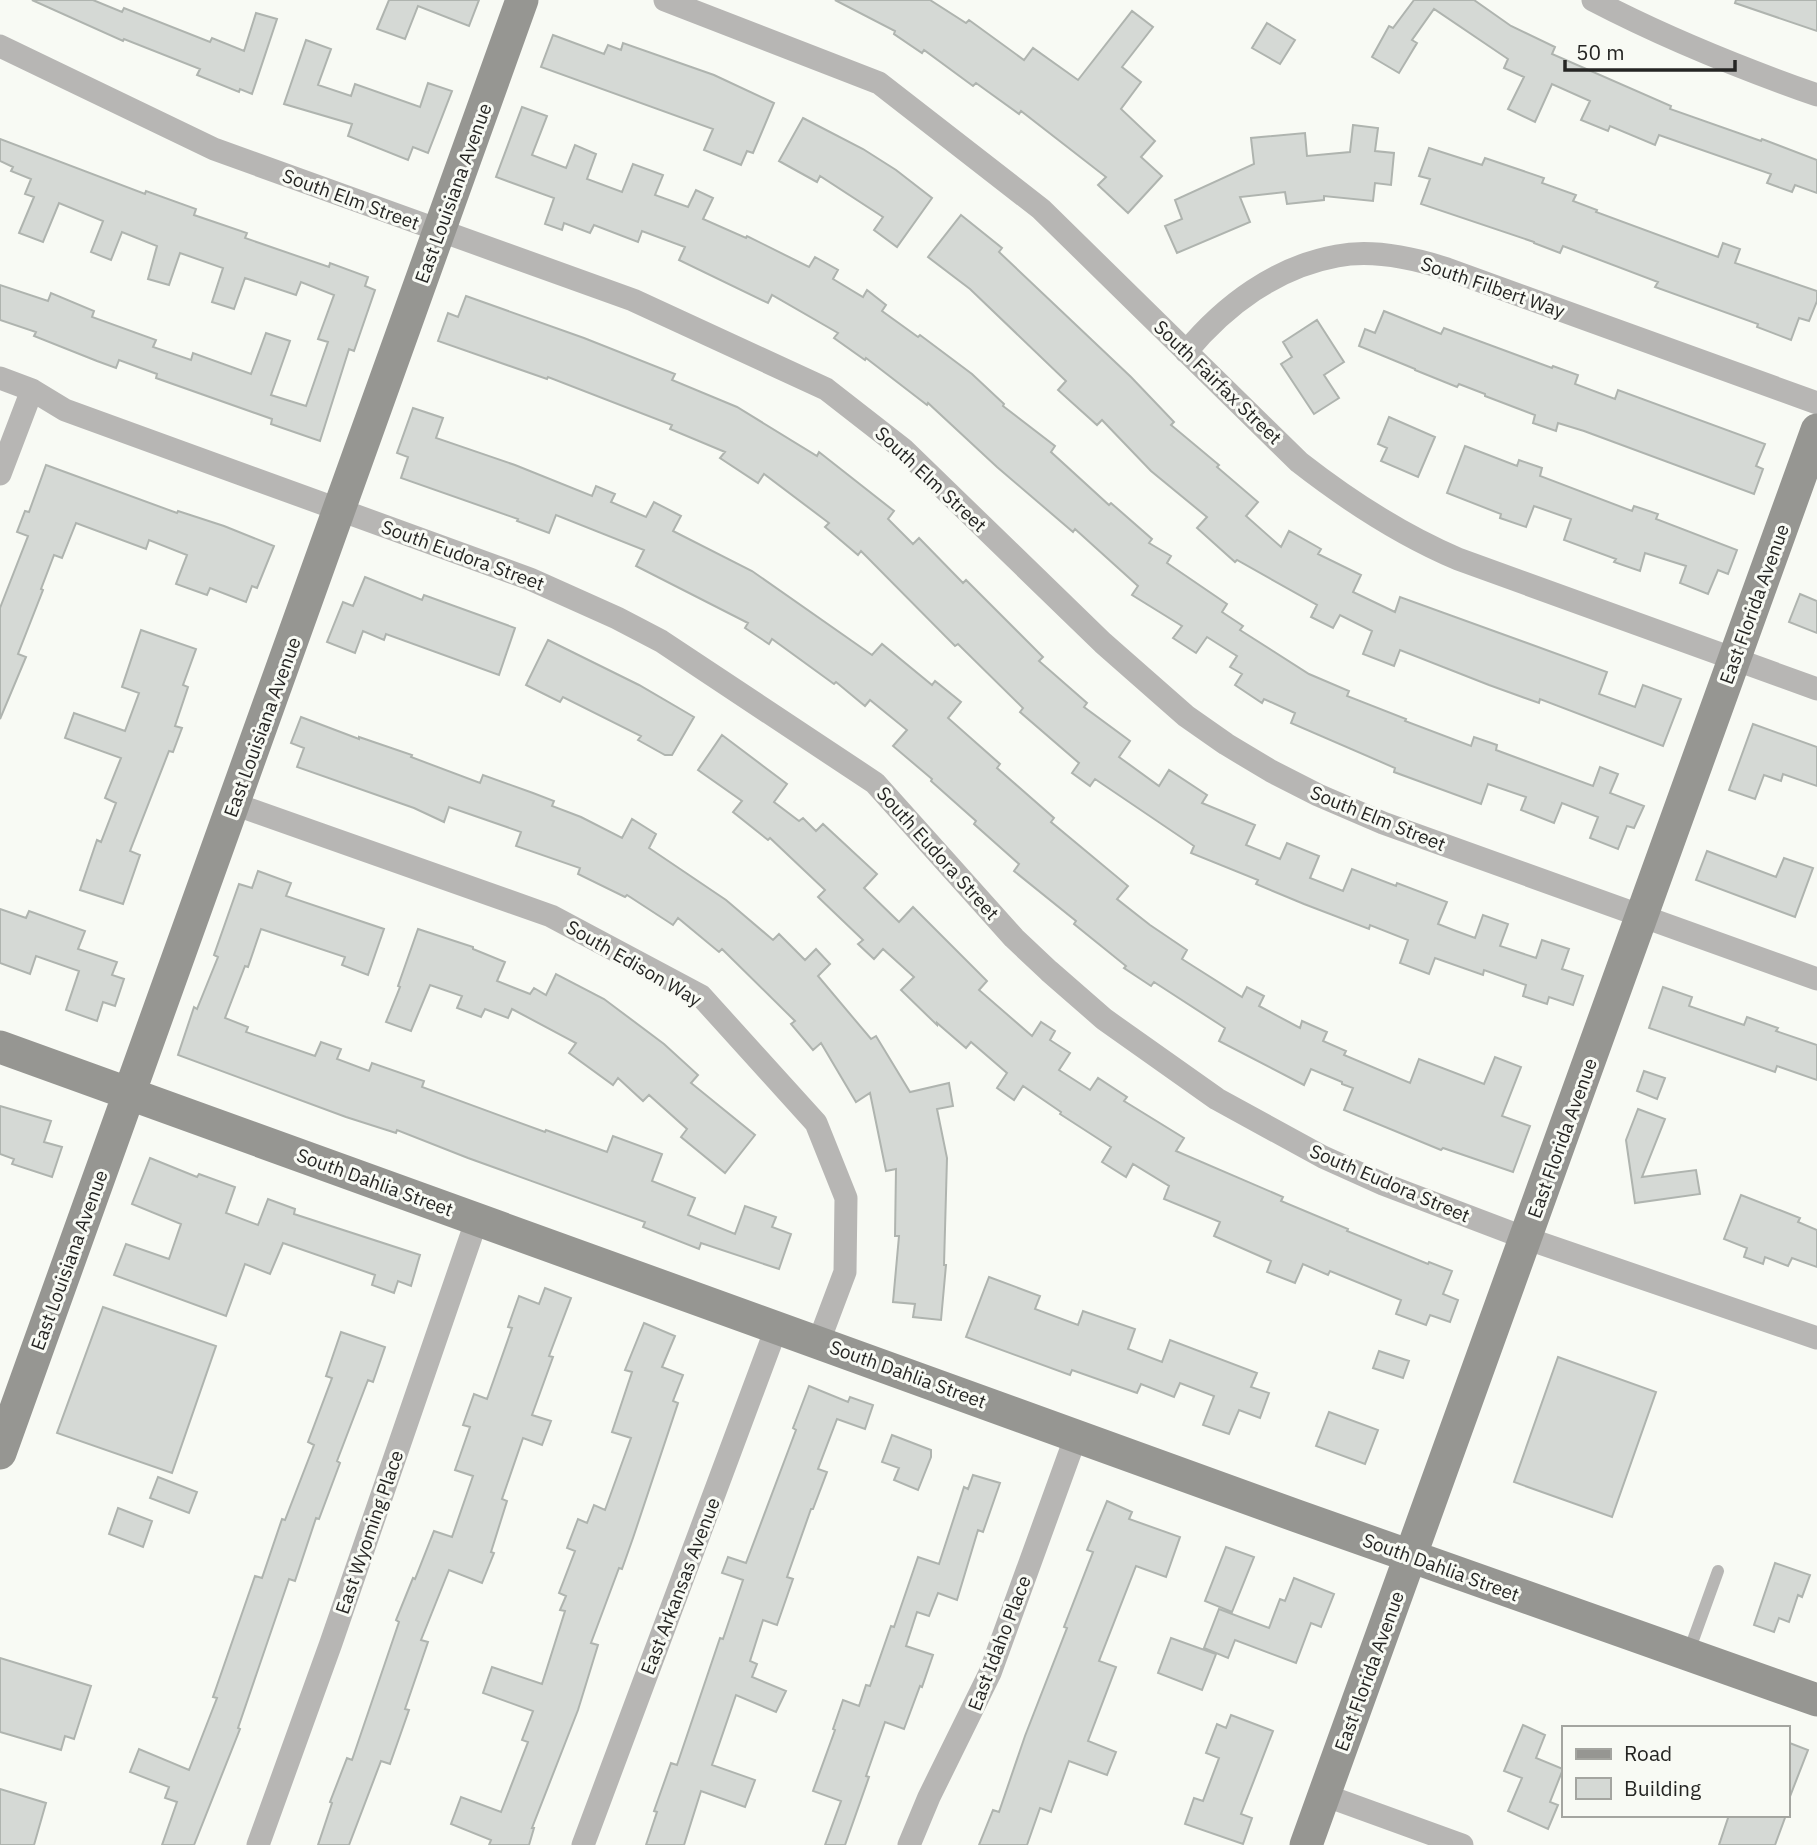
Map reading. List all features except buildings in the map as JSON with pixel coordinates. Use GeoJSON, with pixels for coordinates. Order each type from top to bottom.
{"type":"FeatureCollection","features":[{"type":"Feature","properties":{"kind":"street","name":"East Louisiana Avenue"},"geometry":{"type":"LineString","coordinates":[[0,1453],[522,0]]}},
{"type":"Feature","properties":{"kind":"street","name":"South Fairfax Street"},"geometry":{"type":"LineString","coordinates":[[665,0],[879,83],[1041,209],[1299,461],[1336,491],[1402,533],[1458,559],[1817,689]]}},
{"type":"Feature","properties":{"kind":"street"},"geometry":{"type":"LineString","coordinates":[[1594,0],[1681,43],[1743,69],[1817,95]]}},
{"type":"Feature","properties":{"kind":"street","name":"South Elm Street"},"geometry":{"type":"LineString","coordinates":[[0,46],[214,149],[633,300],[826,389],[903,449],[1140,678],[1226,744],[1271,771],[1382,823],[1817,979]]}},
{"type":"Feature","properties":{"kind":"street","name":"South Filbert Way"},"geometry":{"type":"LineString","coordinates":[[1186,352],[1208,326],[1263,283],[1303,265],[1338,255],[1376,254],[1415,259],[1447,269],[1817,403]]}},
{"type":"Feature","properties":{"kind":"street","name":"South Eudora Street"},"geometry":{"type":"LineString","coordinates":[[0,378],[32,390],[65,410],[530,579],[661,641],[875,783],[1014,938],[1104,1019],[1217,1099],[1323,1157],[1383,1184],[1525,1238],[1817,1338]]}},
{"type":"Feature","properties":{"kind":"street"},"geometry":{"type":"LineString","coordinates":[[0,474],[32,390]]}},
{"type":"Feature","properties":{"kind":"street","name":"East Florida Avenue"},"geometry":{"type":"LineString","coordinates":[[1306,1845],[1817,430]]}},
{"type":"Feature","properties":{"kind":"street","name":"South Edison Way"},"geometry":{"type":"LineString","coordinates":[[234,804],[551,916],[701,996],[816,1123],[846,1198],[845,1272],[819,1342]]}},
{"type":"Feature","properties":{"kind":"street","name":"South Dahlia Street"},"geometry":{"type":"LineString","coordinates":[[0,1047],[1076,1436],[1817,1700]]}},
{"type":"Feature","properties":{"kind":"street","name":"East Wyoming Place"},"geometry":{"type":"LineString","coordinates":[[258,1845],[331,1643],[477,1219]]}},
{"type":"Feature","properties":{"kind":"street","name":"East Arkansas Avenue"},"geometry":{"type":"LineString","coordinates":[[583,1845],[777,1326]]}},
{"type":"Feature","properties":{"kind":"street","name":"East Idaho Place"},"geometry":{"type":"LineString","coordinates":[[909,1845],[929,1797],[990,1673],[1076,1436]]}},
{"type":"Feature","properties":{"kind":"street"},"geometry":{"type":"LineString","coordinates":[[1324,1795],[1462,1845]]}},
{"type":"Feature","properties":{"kind":"lane"},"geometry":{"type":"LineString","coordinates":[[1688,1654],[1718,1571]]}}]}
